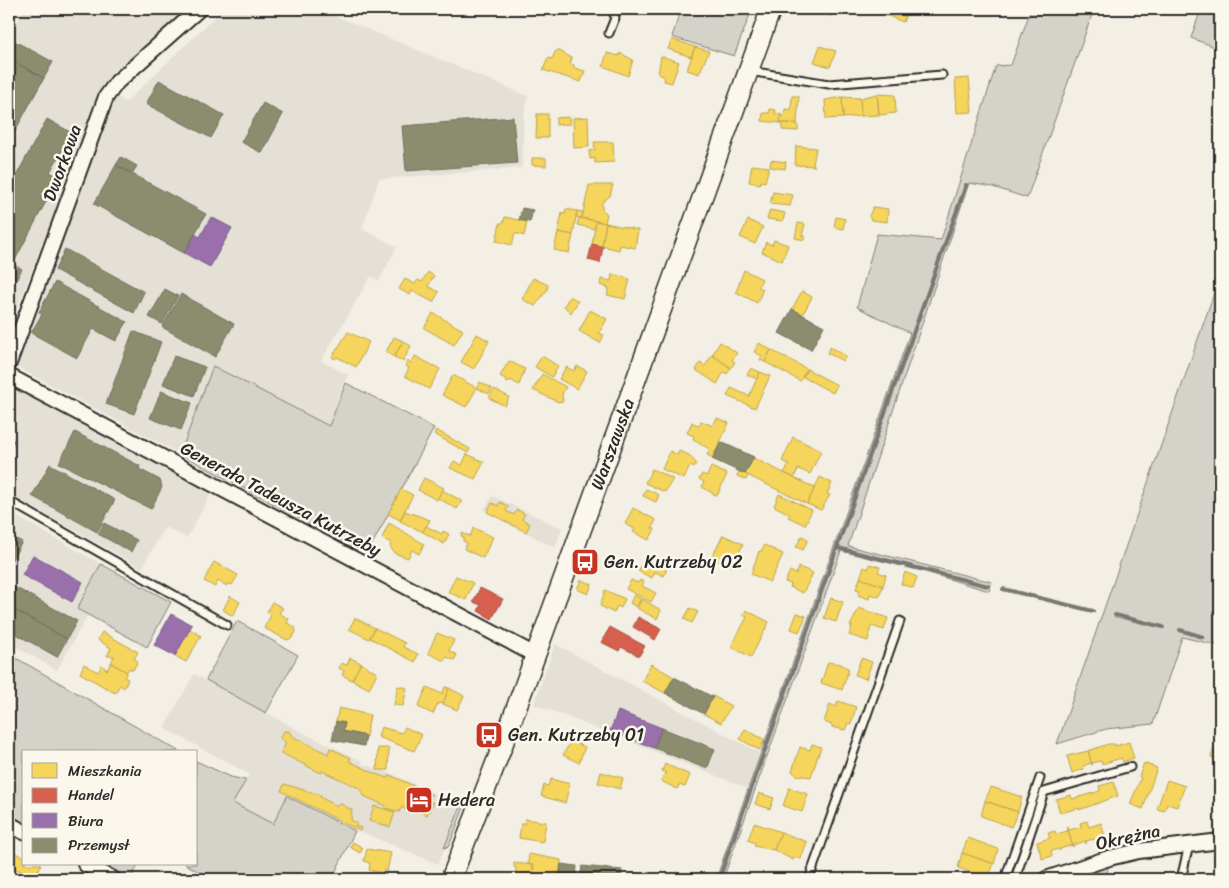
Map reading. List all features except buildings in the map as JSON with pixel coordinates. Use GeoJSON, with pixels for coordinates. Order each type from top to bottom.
{"type":"FeatureCollection","features":[{"type":"Feature","properties":{"kind":"main road","name":"Warszawska"},"geometry":{"type":"LineString","coordinates":[[451,879],[535,655],[771,9]]}},
{"type":"Feature","properties":{"kind":"street","name":"Dworkowa"},"geometry":{"type":"LineString","coordinates":[[9,363],[106,97],[117,82],[199,9]]}},
{"type":"Feature","properties":{"kind":"street","name":"Generała Tadeusza Kutrzeby"},"geometry":{"type":"LineString","coordinates":[[9,376],[535,655]]}},
{"type":"Feature","properties":{"kind":"street"},"geometry":{"type":"LineString","coordinates":[[9,824],[22,831]]}},
{"type":"Feature","properties":{"kind":"street","name":"Okrężna"},"geometry":{"type":"LineString","coordinates":[[1046,879],[1124,854],[1220,841]]}},
{"type":"Feature","properties":{"kind":"street"},"geometry":{"type":"LineString","coordinates":[[89,866],[113,879]]}},
{"type":"Feature","properties":{"kind":"lane"},"geometry":{"type":"LineString","coordinates":[[609,33],[615,18],[613,9]]}},
{"type":"Feature","properties":{"kind":"lane"},"geometry":{"type":"LineString","coordinates":[[748,71],[830,84],[942,75]]}},
{"type":"Feature","properties":{"kind":"lane"},"geometry":{"type":"LineString","coordinates":[[9,501],[227,625]]}},
{"type":"Feature","properties":{"kind":"lane"},"geometry":{"type":"LineString","coordinates":[[810,879],[900,621]]}},
{"type":"Feature","properties":{"kind":"lane"},"geometry":{"type":"LineString","coordinates":[[1015,879],[1044,792],[1130,767]]}},
{"type":"Feature","properties":{"kind":"lane"},"geometry":{"type":"LineString","coordinates":[[1005,879],[1040,778]]}},
{"type":"Feature","properties":{"kind":"lane"},"geometry":{"type":"LineString","coordinates":[[1181,879],[1189,845]]}},
{"type":"Feature","properties":{"kind":"shaded area"},"geometry":{"type":"Polygon","coordinates":[[[24,9],[190,9],[107,89],[93,113],[9,329],[9,32],[11,33],[24,9]]]}},
{"type":"Feature","properties":{"kind":"shaded area"},"geometry":{"type":"Polygon","coordinates":[[[223,9],[319,9],[528,96],[524,114],[522,168],[379,179],[362,229],[397,247],[379,281],[371,276],[321,361],[348,375],[329,426],[213,366],[180,454],[13,365],[114,95],[126,102],[223,9]]]}},
{"type":"Feature","properties":{"kind":"shaded area"},"geometry":{"type":"Polygon","coordinates":[[[681,9],[752,9],[734,56],[672,37],[681,9]]]}},
{"type":"Feature","properties":{"kind":"shaded area"},"geometry":{"type":"Polygon","coordinates":[[[1031,9],[1094,9],[1027,198],[993,187],[969,183],[848,546],[992,582],[989,591],[922,571],[841,551],[723,879],[716,879],[910,333],[857,307],[877,234],[941,240],[996,66],[1011,65],[1031,9]]]}},
{"type":"Feature","properties":{"kind":"shaded area"},"geometry":{"type":"Polygon","coordinates":[[[1201,9],[1220,9],[1220,49],[1191,38],[1201,9]]]}},
{"type":"Feature","properties":{"kind":"shaded area"},"geometry":{"type":"Polygon","coordinates":[[[1220,276],[1220,646],[1182,637],[1153,724],[1106,729],[1057,744],[1220,276]]]}},
{"type":"Feature","properties":{"kind":"shaded area"},"geometry":{"type":"Polygon","coordinates":[[[213,366],[329,426],[346,383],[434,428],[367,554],[180,454],[213,366]]]}},
{"type":"Feature","properties":{"kind":"shaded area"},"geometry":{"type":"Polygon","coordinates":[[[9,386],[211,494],[187,538],[165,527],[142,568],[9,494],[9,386]]]}},
{"type":"Feature","properties":{"kind":"shaded area"},"geometry":{"type":"Polygon","coordinates":[[[492,496],[562,528],[555,548],[484,510],[492,496]]]}},
{"type":"Feature","properties":{"kind":"shaded area"},"geometry":{"type":"Polygon","coordinates":[[[9,512],[101,564],[77,609],[88,615],[57,670],[9,643],[9,512]]]}},
{"type":"Feature","properties":{"kind":"shaded area"},"geometry":{"type":"Polygon","coordinates":[[[101,564],[171,602],[147,647],[77,609],[101,564]]]}},
{"type":"Feature","properties":{"kind":"shaded area"},"geometry":{"type":"Polygon","coordinates":[[[237,621],[298,655],[266,713],[206,680],[237,621]]]}},
{"type":"Feature","properties":{"kind":"shaded area"},"geometry":{"type":"Polygon","coordinates":[[[555,644],[760,753],[749,789],[534,704],[555,644]]]}},
{"type":"Feature","properties":{"kind":"shaded area"},"geometry":{"type":"Polygon","coordinates":[[[9,654],[177,750],[22,750],[22,825],[9,819],[9,654]]]}},
{"type":"Feature","properties":{"kind":"shaded area"},"geometry":{"type":"Polygon","coordinates":[[[194,674],[308,735],[362,761],[362,764],[383,770],[461,806],[438,864],[334,821],[287,796],[273,824],[233,803],[249,774],[164,728],[194,674]]]}},
{"type":"Feature","properties":{"kind":"shaded area"},"geometry":{"type":"Polygon","coordinates":[[[198,762],[231,777],[246,780],[233,803],[273,824],[287,796],[355,831],[332,879],[212,879],[189,866],[198,866],[198,762]]]}},
{"type":"Feature","properties":{"kind":"shaded area"},"geometry":{"type":"Polygon","coordinates":[[[461,806],[464,807],[449,846],[444,848],[461,806]]]}},
{"type":"Feature","properties":{"kind":"shaded area"},"geometry":{"type":"Polygon","coordinates":[[[1109,865],[1105,879],[1070,879],[1109,865]]]}},
{"type":"Feature","properties":{"kind":"shaded area"},"geometry":{"type":"Polygon","coordinates":[[[100,866],[138,866],[130,879],[125,879],[100,866]]]}},
{"type":"Feature","properties":{"kind":"waterway"},"geometry":{"type":"LineString","coordinates":[[719,879],[966,185]]}},
{"type":"Feature","properties":{"kind":"waterway"},"geometry":{"type":"LineString","coordinates":[[838,548],[988,586]]}},
{"type":"Feature","properties":{"kind":"waterway"},"geometry":{"type":"LineString","coordinates":[[1003,589],[1093,611]]}},
{"type":"Feature","properties":{"kind":"waterway"},"geometry":{"type":"LineString","coordinates":[[1115,615],[1163,627]]}},
{"type":"Feature","properties":{"kind":"waterway"},"geometry":{"type":"LineString","coordinates":[[1180,630],[1203,637]]}},
{"type":"Feature","properties":{"kind":"place","name":"Gen. Kutrzeby 02"},"geometry":{"type":"Point","coordinates":[585,562]}},
{"type":"Feature","properties":{"kind":"place","name":"Gen. Kutrzeby 01"},"geometry":{"type":"Point","coordinates":[489,735]}},
{"type":"Feature","properties":{"kind":"place","name":"Hedera"},"geometry":{"type":"Point","coordinates":[419,800]}}]}
